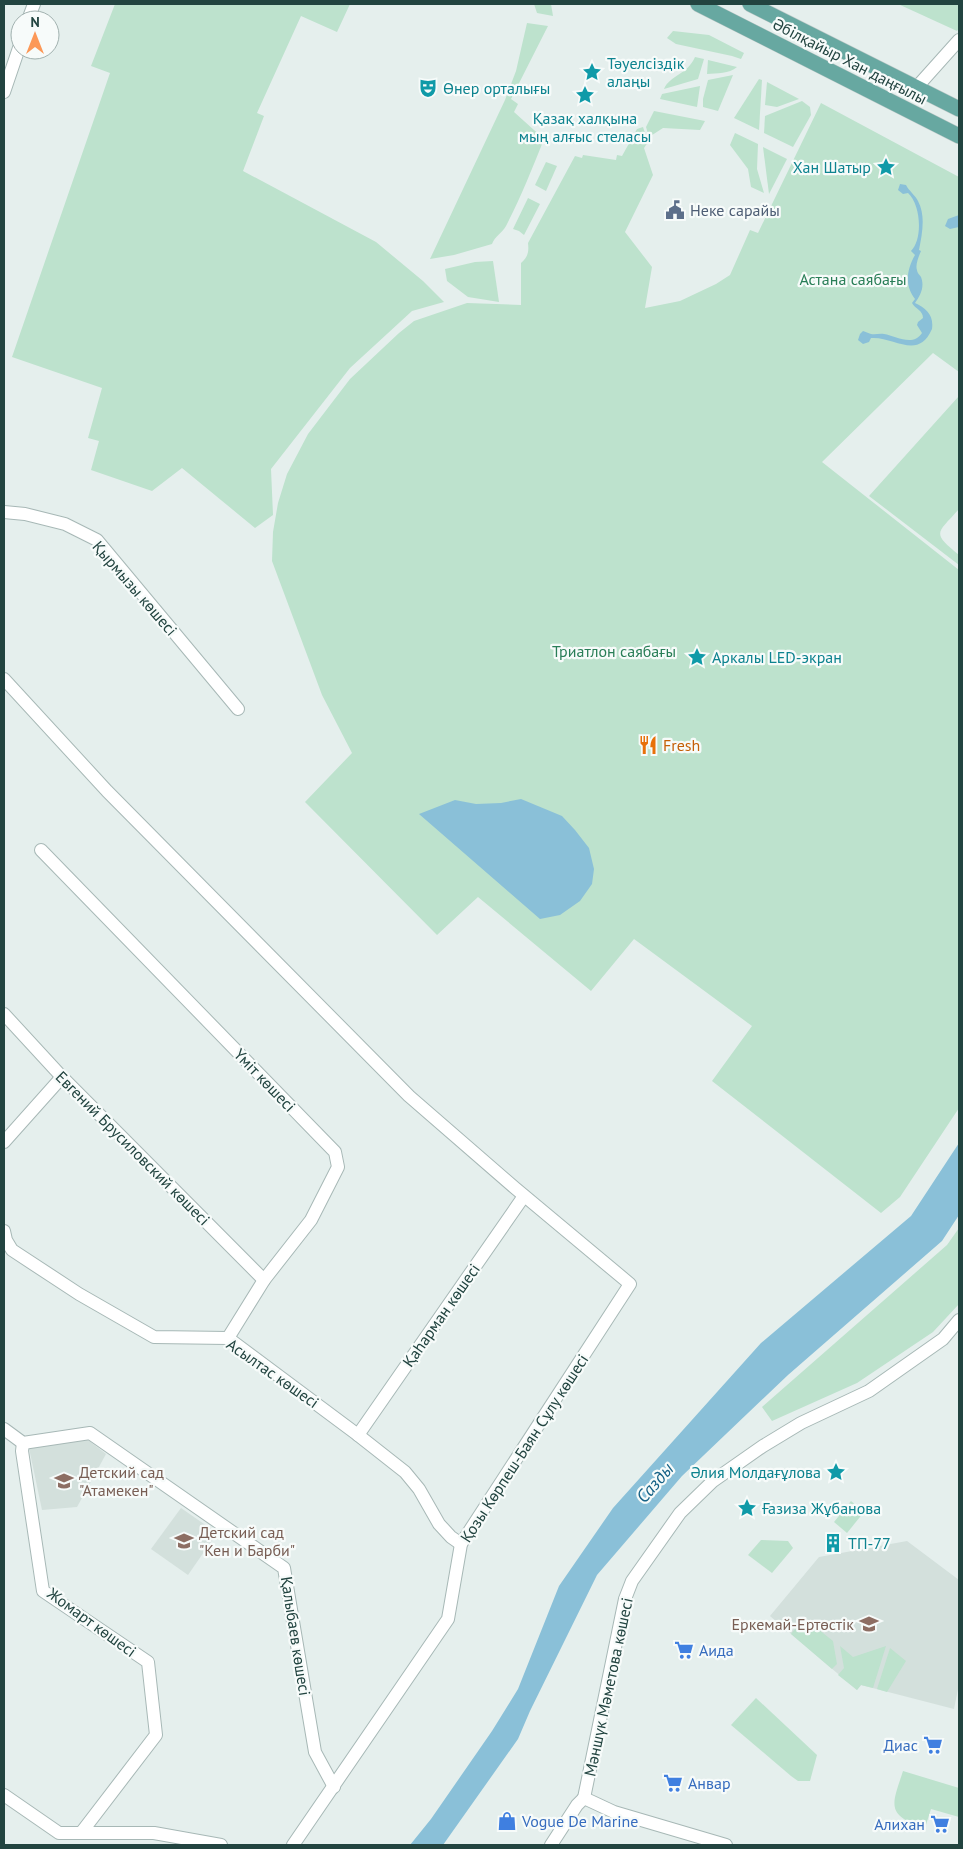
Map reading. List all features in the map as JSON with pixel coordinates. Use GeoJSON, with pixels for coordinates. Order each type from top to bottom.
{"type":"FeatureCollection","features":[{"type":"Feature","properties":{"kind":"main road","name":"Әбілқайыр Хан даңғылы"},"geometry":{"type":"LineString","coordinates":[[698,4],[959,136]]}},
{"type":"Feature","properties":{"kind":"main road","name":"Әбілқайыр Хан даңғылы"},"geometry":{"type":"LineString","coordinates":[[750,4],[959,109]]}},
{"type":"Feature","properties":{"kind":"street"},"geometry":{"type":"LineString","coordinates":[[916,88],[959,40]]}},
{"type":"Feature","properties":{"kind":"street"},"geometry":{"type":"LineString","coordinates":[[4,92],[15,60]]}},
{"type":"Feature","properties":{"kind":"street","name":"Қырмызы көшесі"},"geometry":{"type":"LineString","coordinates":[[4,512],[25,514],[65,524],[97,540],[238,709]]}},
{"type":"Feature","properties":{"kind":"street"},"geometry":{"type":"LineString","coordinates":[[4,679],[107,791],[409,1096],[524,1196]]}},
{"type":"Feature","properties":{"kind":"street","name":"Үміт көшесі"},"geometry":{"type":"LineString","coordinates":[[42,850],[335,1152],[338,1167],[311,1220],[264,1280],[228,1338]]}},
{"type":"Feature","properties":{"kind":"street","name":"Евгений Брусиловский көшесі"},"geometry":{"type":"LineString","coordinates":[[4,1014],[62,1077],[264,1280]]}},
{"type":"Feature","properties":{"kind":"street"},"geometry":{"type":"LineString","coordinates":[[4,1142],[62,1077]]}},
{"type":"Feature","properties":{"kind":"street","name":"Қозы Көрпеш-Баян Сұлу көшесі"},"geometry":{"type":"LineString","coordinates":[[294,1845],[448,1620],[461,1544],[630,1284],[524,1196]]}},
{"type":"Feature","properties":{"kind":"street","name":"Қаһарман көшесі"},"geometry":{"type":"LineString","coordinates":[[358,1435],[524,1196]]}},
{"type":"Feature","properties":{"kind":"street","name":"Асылтас көшесі"},"geometry":{"type":"LineString","coordinates":[[4,1231],[6,1240],[12,1250],[78,1294],[154,1337],[228,1338],[405,1472],[418,1489],[439,1524],[451,1538],[461,1544]]}},
{"type":"Feature","properties":{"kind":"street","name":"Мәншүк Мәметова көшесі"},"geometry":{"type":"LineString","coordinates":[[584,1798],[625,1599],[632,1582],[684,1509],[713,1482],[763,1446],[801,1423],[876,1386],[943,1339],[959,1320]]}},
{"type":"Feature","properties":{"kind":"street"},"geometry":{"type":"LineString","coordinates":[[4,1429],[23,1443]]}},
{"type":"Feature","properties":{"kind":"street","name":"Қалыбаев көшесі"},"geometry":{"type":"LineString","coordinates":[[23,1443],[90,1433],[284,1568],[315,1752],[334,1787]]}},
{"type":"Feature","properties":{"kind":"street","name":"Жомарт көшесі"},"geometry":{"type":"LineString","coordinates":[[23,1443],[22,1451],[43,1592],[148,1662],[156,1735],[81,1833]]}},
{"type":"Feature","properties":{"kind":"street"},"geometry":{"type":"LineString","coordinates":[[4,1794],[58,1833],[154,1833],[221,1845]]}},
{"type":"Feature","properties":{"kind":"street"},"geometry":{"type":"LineString","coordinates":[[551,1845],[576,1805],[584,1798],[614,1812],[726,1845]]}},
{"type":"Feature","properties":{"kind":"shaded area","name":"Детский сад \"Атамекен\""},"geometry":{"type":"Polygon","coordinates":[[[88,1440],[106,1454],[77,1507],[42,1510],[29,1448],[88,1440]]]}},
{"type":"Feature","properties":{"kind":"shaded area","name":"Детский сад \"Кен и Барби\""},"geometry":{"type":"Polygon","coordinates":[[[181,1508],[217,1533],[188,1575],[151,1549],[181,1508]]]}},
{"type":"Feature","properties":{"kind":"shaded area","name":"Еркемай-Ертөстік"},"geometry":{"type":"Polygon","coordinates":[[[907,1541],[959,1580],[959,1684],[954,1709],[861,1685],[857,1690],[770,1616],[819,1557],[907,1541]]]}},
{"type":"Feature","properties":{"kind":"green space"},"geometry":{"type":"Polygon","coordinates":[[[115,4],[350,4],[337,32],[301,16],[257,113],[264,116],[243,171],[376,242],[423,281],[444,302],[412,311],[350,368],[271,469],[273,515],[255,528],[182,468],[152,491],[91,470],[99,441],[88,438],[102,388],[12,357],[110,73],[91,66],[115,4]]]}},
{"type":"Feature","properties":{"kind":"green space"},"geometry":{"type":"Polygon","coordinates":[[[534,4],[551,4],[553,16],[537,13],[534,4]]]}},
{"type":"Feature","properties":{"kind":"green space"},"geometry":{"type":"Polygon","coordinates":[[[898,4],[959,4],[959,28],[957,31],[898,4]]]}},
{"type":"Feature","properties":{"kind":"green space"},"geometry":{"type":"Polygon","coordinates":[[[527,23],[548,26],[511,99],[518,104],[514,112],[544,139],[531,172],[506,226],[492,244],[454,255],[430,259],[505,100],[516,71],[527,23]]]}},
{"type":"Feature","properties":{"kind":"green space"},"geometry":{"type":"Polygon","coordinates":[[[673,31],[709,35],[744,53],[741,59],[676,44],[667,38],[673,31]]]}},
{"type":"Feature","properties":{"kind":"green space"},"geometry":{"type":"Polygon","coordinates":[[[695,57],[704,59],[698,79],[664,89],[670,81],[688,68],[695,57]]]}},
{"type":"Feature","properties":{"kind":"green space"},"geometry":{"type":"Polygon","coordinates":[[[708,60],[737,67],[727,72],[707,74],[708,60]]]}},
{"type":"Feature","properties":{"kind":"green space"},"geometry":{"type":"Polygon","coordinates":[[[733,75],[718,111],[703,107],[708,80],[733,75]]]}},
{"type":"Feature","properties":{"kind":"green space"},"geometry":{"type":"Polygon","coordinates":[[[759,79],[762,80],[759,130],[734,118],[759,79]]]}},
{"type":"Feature","properties":{"kind":"green space"},"geometry":{"type":"Polygon","coordinates":[[[767,82],[799,99],[777,107],[765,105],[767,82]]]}},
{"type":"Feature","properties":{"kind":"green space"},"geometry":{"type":"Polygon","coordinates":[[[700,86],[697,107],[660,99],[662,94],[700,86]]]}},
{"type":"Feature","properties":{"kind":"green space"},"geometry":{"type":"Polygon","coordinates":[[[802,101],[810,107],[811,115],[793,147],[764,133],[765,116],[802,101]]]}},
{"type":"Feature","properties":{"kind":"green space","name":"Триатлон саябағы"},"geometry":{"type":"Polygon","coordinates":[[[821,103],[959,177],[959,372],[933,353],[822,462],[959,570],[959,1108],[900,1197],[881,1213],[712,1081],[752,1026],[634,939],[591,991],[478,897],[437,935],[305,802],[352,753],[322,695],[272,561],[273,532],[278,503],[287,474],[308,434],[350,379],[414,321],[467,303],[521,305],[521,263],[527,254],[528,243],[575,156],[582,158],[583,155],[616,160],[617,155],[622,156],[637,129],[643,127],[648,142],[644,148],[653,175],[625,232],[652,267],[645,308],[680,301],[716,284],[730,275],[750,230],[758,233],[821,103]]]}},
{"type":"Feature","properties":{"kind":"green space"},"geometry":{"type":"Polygon","coordinates":[[[654,111],[705,121],[700,130],[663,128],[649,137],[646,127],[654,111]]]}},
{"type":"Feature","properties":{"kind":"green space"},"geometry":{"type":"Polygon","coordinates":[[[735,133],[758,144],[757,169],[764,193],[751,187],[748,169],[730,145],[735,133]]]}},
{"type":"Feature","properties":{"kind":"green space"},"geometry":{"type":"Polygon","coordinates":[[[763,147],[787,159],[769,194],[763,147]]]}},
{"type":"Feature","properties":{"kind":"green space"},"geometry":{"type":"Polygon","coordinates":[[[546,162],[557,166],[546,191],[535,185],[546,162]]]}},
{"type":"Feature","properties":{"kind":"green space"},"geometry":{"type":"Polygon","coordinates":[[[528,198],[540,204],[524,235],[513,229],[528,198]]]}},
{"type":"Feature","properties":{"kind":"green space"},"geometry":{"type":"Polygon","coordinates":[[[493,261],[499,302],[468,297],[447,281],[445,269],[475,262],[493,261]]]}},
{"type":"Feature","properties":{"kind":"green space"},"geometry":{"type":"Polygon","coordinates":[[[959,396],[959,509],[942,528],[940,533],[944,542],[959,555],[959,565],[869,496],[959,396]]]}},
{"type":"Feature","properties":{"kind":"green space"},"geometry":{"type":"Polygon","coordinates":[[[959,1228],[959,1304],[933,1332],[857,1383],[772,1421],[762,1407],[947,1245],[959,1228]]]}},
{"type":"Feature","properties":{"kind":"green space"},"geometry":{"type":"Polygon","coordinates":[[[851,1501],[864,1512],[847,1533],[834,1522],[851,1501]]]}},
{"type":"Feature","properties":{"kind":"green space"},"geometry":{"type":"Polygon","coordinates":[[[761,1540],[788,1541],[793,1548],[772,1573],[748,1555],[761,1540]]]}},
{"type":"Feature","properties":{"kind":"green space"},"geometry":{"type":"Polygon","coordinates":[[[804,1618],[833,1641],[837,1664],[832,1669],[791,1634],[804,1618]]]}},
{"type":"Feature","properties":{"kind":"green space"},"geometry":{"type":"Polygon","coordinates":[[[840,1646],[853,1657],[886,1646],[873,1688],[861,1685],[857,1690],[838,1675],[844,1668],[840,1646]]]}},
{"type":"Feature","properties":{"kind":"green space"},"geometry":{"type":"Polygon","coordinates":[[[890,1648],[906,1661],[887,1692],[877,1689],[890,1648]]]}},
{"type":"Feature","properties":{"kind":"green space"},"geometry":{"type":"Polygon","coordinates":[[[756,1698],[817,1755],[810,1781],[798,1781],[731,1725],[756,1698]]]}},
{"type":"Feature","properties":{"kind":"green space"},"geometry":{"type":"Polygon","coordinates":[[[903,1771],[959,1788],[959,1817],[931,1809],[925,1828],[903,1818],[895,1807],[895,1801],[903,1771]]]}},
{"type":"Feature","properties":{"kind":"water"},"geometry":{"type":"Polygon","coordinates":[[[900,184],[906,185],[918,201],[922,213],[923,225],[919,250],[921,251],[917,272],[921,277],[922,288],[915,303],[923,307],[930,316],[932,329],[920,344],[905,345],[880,338],[871,338],[869,342],[863,344],[858,340],[863,331],[904,340],[914,339],[922,333],[917,325],[923,318],[923,315],[912,303],[915,299],[908,283],[910,266],[915,255],[911,251],[915,246],[919,231],[918,213],[916,205],[908,193],[903,194],[898,190],[900,184]]]}},
{"type":"Feature","properties":{"kind":"water"},"geometry":{"type":"Polygon","coordinates":[[[959,215],[959,227],[950,229],[945,226],[948,219],[959,215]]]}},
{"type":"Feature","properties":{"kind":"water"},"geometry":{"type":"Polygon","coordinates":[[[521,799],[562,816],[589,848],[594,869],[592,884],[580,901],[560,915],[540,919],[419,814],[455,800],[476,804],[501,803],[521,799]]]}},
{"type":"Feature","properties":{"kind":"water","name":"Сазды"},"geometry":{"type":"Polygon","coordinates":[[[959,1143],[959,1215],[942,1241],[788,1375],[682,1476],[597,1575],[518,1739],[443,1845],[410,1845],[431,1819],[492,1731],[518,1689],[559,1586],[613,1508],[761,1343],[911,1216],[959,1143]]]}},
{"type":"Feature","properties":{"kind":"place","name":"Тәуелсіздік алаңы"},"geometry":{"type":"Point","coordinates":[592,72]}},
{"type":"Feature","properties":{"kind":"place","name":"Өнер орталығы"},"geometry":{"type":"Point","coordinates":[428,88]}},
{"type":"Feature","properties":{"kind":"place","name":"Қазақ халқына мың алғыс стеласы"},"geometry":{"type":"Point","coordinates":[585,95]}},
{"type":"Feature","properties":{"kind":"place","name":"Хан Шатыр"},"geometry":{"type":"Point","coordinates":[886,167]}},
{"type":"Feature","properties":{"kind":"place","name":"Неке сарайы"},"geometry":{"type":"Point","coordinates":[675,210]}},
{"type":"Feature","properties":{"kind":"place","name":"Аркалы LED-экран"},"geometry":{"type":"Point","coordinates":[697,657]}},
{"type":"Feature","properties":{"kind":"place","name":"Fresh"},"geometry":{"type":"Point","coordinates":[648,745]}},
{"type":"Feature","properties":{"kind":"place","name":"Әлия Молдағұлова"},"geometry":{"type":"Point","coordinates":[836,1472]}},
{"type":"Feature","properties":{"kind":"place","name":"Детский сад \"Атамекен\""},"geometry":{"type":"Point","coordinates":[64,1481]}},
{"type":"Feature","properties":{"kind":"place","name":"Ғазиза Жұбанова"},"geometry":{"type":"Point","coordinates":[747,1508]}},
{"type":"Feature","properties":{"kind":"place","name":"Детский сад \"Кен и Барби\""},"geometry":{"type":"Point","coordinates":[184,1541]}},
{"type":"Feature","properties":{"kind":"place","name":"ТП-77"},"geometry":{"type":"Point","coordinates":[833,1543]}},
{"type":"Feature","properties":{"kind":"place","name":"Еркемай-Ертөстік"},"geometry":{"type":"Point","coordinates":[869,1624]}},
{"type":"Feature","properties":{"kind":"place","name":"Аида"},"geometry":{"type":"Point","coordinates":[684,1650]}},
{"type":"Feature","properties":{"kind":"place","name":"Диас"},"geometry":{"type":"Point","coordinates":[933,1745]}},
{"type":"Feature","properties":{"kind":"place","name":"Анвар"},"geometry":{"type":"Point","coordinates":[673,1783]}},
{"type":"Feature","properties":{"kind":"place","name":"Vogue De Marine"},"geometry":{"type":"Point","coordinates":[507,1821]}},
{"type":"Feature","properties":{"kind":"place","name":"Алихан"},"geometry":{"type":"Point","coordinates":[940,1824]}},
{"type":"Feature","properties":{"kind":"park label","name":"Астана саябағы"},"geometry":{"type":"Point","coordinates":[853,279]}}]}
